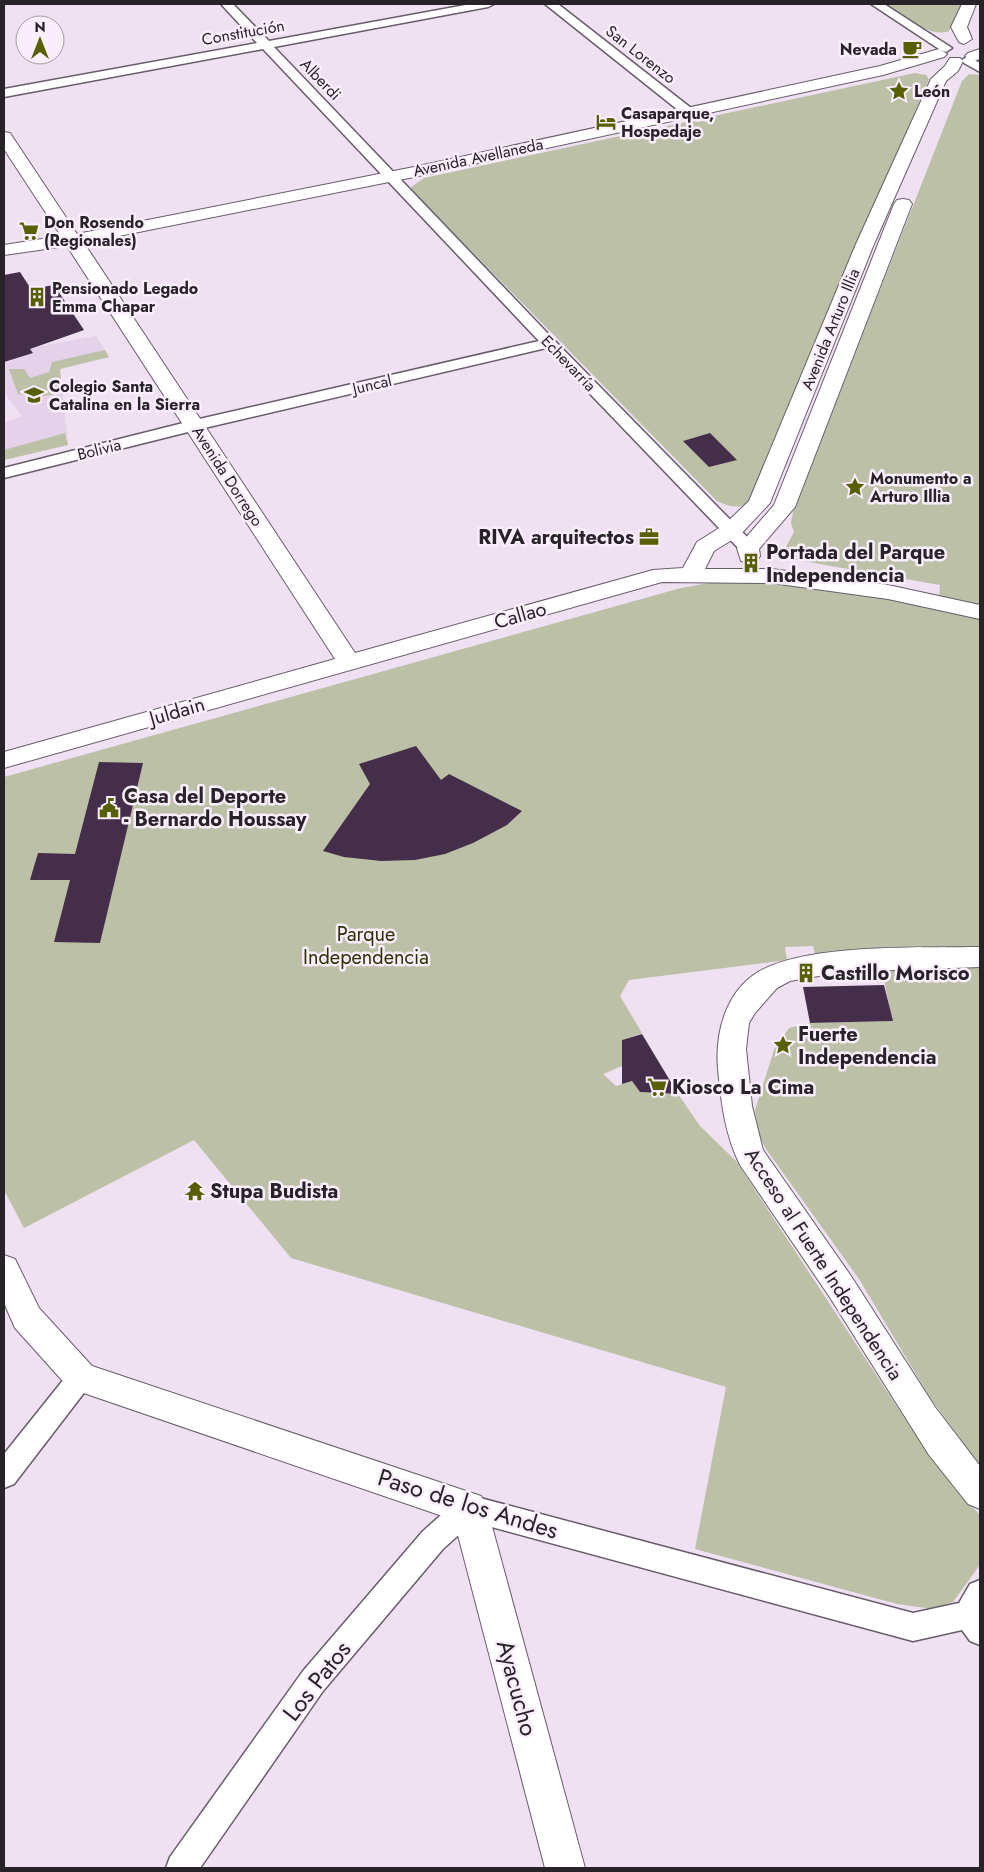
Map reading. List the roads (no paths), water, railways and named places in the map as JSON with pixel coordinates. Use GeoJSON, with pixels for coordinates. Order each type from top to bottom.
{"type":"FeatureCollection","features":[{"type":"Feature","properties":{"kind":"street","name":"Alberdi"},"geometry":{"type":"LineString","coordinates":[[227,4],[391,176]]}},
{"type":"Feature","properties":{"kind":"street","name":"Constitución"},"geometry":{"type":"LineString","coordinates":[[4,93],[488,4]]}},
{"type":"Feature","properties":{"kind":"street","name":"San Lorenzo"},"geometry":{"type":"LineString","coordinates":[[551,4],[687,111]]}},
{"type":"Feature","properties":{"kind":"street"},"geometry":{"type":"LineString","coordinates":[[878,4],[962,55]]}},
{"type":"Feature","properties":{"kind":"street","name":"Avenida Arturo Illia"},"geometry":{"type":"LineString","coordinates":[[691,575],[705,547],[732,530],[760,503],[873,227],[939,79],[962,55],[960,26],[969,4]]}},
{"type":"Feature","properties":{"kind":"street","name":"Avenida Arturo Illia"},"geometry":{"type":"LineString","coordinates":[[750,561],[784,507],[883,252],[954,80],[962,55],[977,29]]}},
{"type":"Feature","properties":{"kind":"street","name":"Avenida Avellaneda"},"geometry":{"type":"LineString","coordinates":[[73,240],[391,176],[883,70],[918,68],[962,55]]}},
{"type":"Feature","properties":{"kind":"street","name":"Avenida Dorrego"},"geometry":{"type":"LineString","coordinates":[[4,137],[195,425],[349,663]]}},
{"type":"Feature","properties":{"kind":"street","name":"Echevarría"},"geometry":{"type":"LineString","coordinates":[[391,176],[549,343],[732,530],[750,561]]}},
{"type":"Feature","properties":{"kind":"street"},"geometry":{"type":"LineString","coordinates":[[4,250],[34,244],[73,240]]}},
{"type":"Feature","properties":{"kind":"street"},"geometry":{"type":"LineString","coordinates":[[4,259],[42,251],[73,240]]}},
{"type":"Feature","properties":{"kind":"street","name":"Juncal"},"geometry":{"type":"LineString","coordinates":[[195,425],[549,343]]}},
{"type":"Feature","properties":{"kind":"street","name":"Bolivia"},"geometry":{"type":"LineString","coordinates":[[4,473],[195,425]]}},
{"type":"Feature","properties":{"kind":"street"},"geometry":{"type":"LineString","coordinates":[[691,575],[750,561],[980,612]]}},
{"type":"Feature","properties":{"kind":"street","name":"Callao"},"geometry":{"type":"LineString","coordinates":[[349,663],[661,575],[691,575]]}},
{"type":"Feature","properties":{"kind":"street","name":"Juldain"},"geometry":{"type":"LineString","coordinates":[[4,760],[349,663]]}},
{"type":"Feature","properties":{"kind":"street","name":"Acceso al Fuerte Independencia"},"geometry":{"type":"LineString","coordinates":[[980,957],[810,965],[777,974],[766,981],[749,1000],[735,1023],[731,1045],[738,1110],[748,1151],[842,1288],[907,1393],[950,1457],[980,1492]]}},
{"type":"Feature","properties":{"kind":"street","name":"Paso de los Andes"},"geometry":{"type":"LineString","coordinates":[[4,1269],[26,1318],[80,1377],[470,1508],[913,1627],[976,1613]]}},
{"type":"Feature","properties":{"kind":"street"},"geometry":{"type":"LineString","coordinates":[[4,1475],[80,1377]]}},
{"type":"Feature","properties":{"kind":"street","name":"Los Patos"},"geometry":{"type":"LineString","coordinates":[[181,1868],[313,1681],[433,1540],[470,1508]]}},
{"type":"Feature","properties":{"kind":"street","name":"Ayacucho"},"geometry":{"type":"LineString","coordinates":[[470,1508],[565,1868]]}},
{"type":"Feature","properties":{"kind":"place","name":"Nevada"},"geometry":{"type":"Point","coordinates":[912,49]}},
{"type":"Feature","properties":{"kind":"place","name":"León"},"geometry":{"type":"Point","coordinates":[899,91]}},
{"type":"Feature","properties":{"kind":"place","name":"Casaparque, Hospedaje"},"geometry":{"type":"Point","coordinates":[606,122]}},
{"type":"Feature","properties":{"kind":"place","name":"Don Rosendo (Regionales)"},"geometry":{"type":"Point","coordinates":[29,231]}},
{"type":"Feature","properties":{"kind":"place","name":"Pensionado Legado Emma Chapar"},"geometry":{"type":"Point","coordinates":[37,297]}},
{"type":"Feature","properties":{"kind":"place","name":"Colegio Santa Catalina en la Sierra"},"geometry":{"type":"Point","coordinates":[34,395]}},
{"type":"Feature","properties":{"kind":"place","name":"Monumento a Arturo Illia"},"geometry":{"type":"Point","coordinates":[855,487]}},
{"type":"Feature","properties":{"kind":"place","name":"RIVA arquitectos"},"geometry":{"type":"Point","coordinates":[649,537]}},
{"type":"Feature","properties":{"kind":"place","name":"Portada del Parque Independencia"},"geometry":{"type":"Point","coordinates":[751,563]}},
{"type":"Feature","properties":{"kind":"place","name":"Casa del Deporte - Bernardo Houssay"},"geometry":{"type":"Point","coordinates":[109,808]}},
{"type":"Feature","properties":{"kind":"place","name":"Castillo Morisco"},"geometry":{"type":"Point","coordinates":[806,973]}},
{"type":"Feature","properties":{"kind":"place","name":"Fuerte Independencia"},"geometry":{"type":"Point","coordinates":[783,1045]}},
{"type":"Feature","properties":{"kind":"place","name":"Kiosco La Cima"},"geometry":{"type":"Point","coordinates":[657,1087]}},
{"type":"Feature","properties":{"kind":"place","name":"Stupa Budista"},"geometry":{"type":"Point","coordinates":[195,1191]}},
{"type":"Feature","properties":{"kind":"park label","name":"Parque Independencia"},"geometry":{"type":"Point","coordinates":[366,946]}}]}
